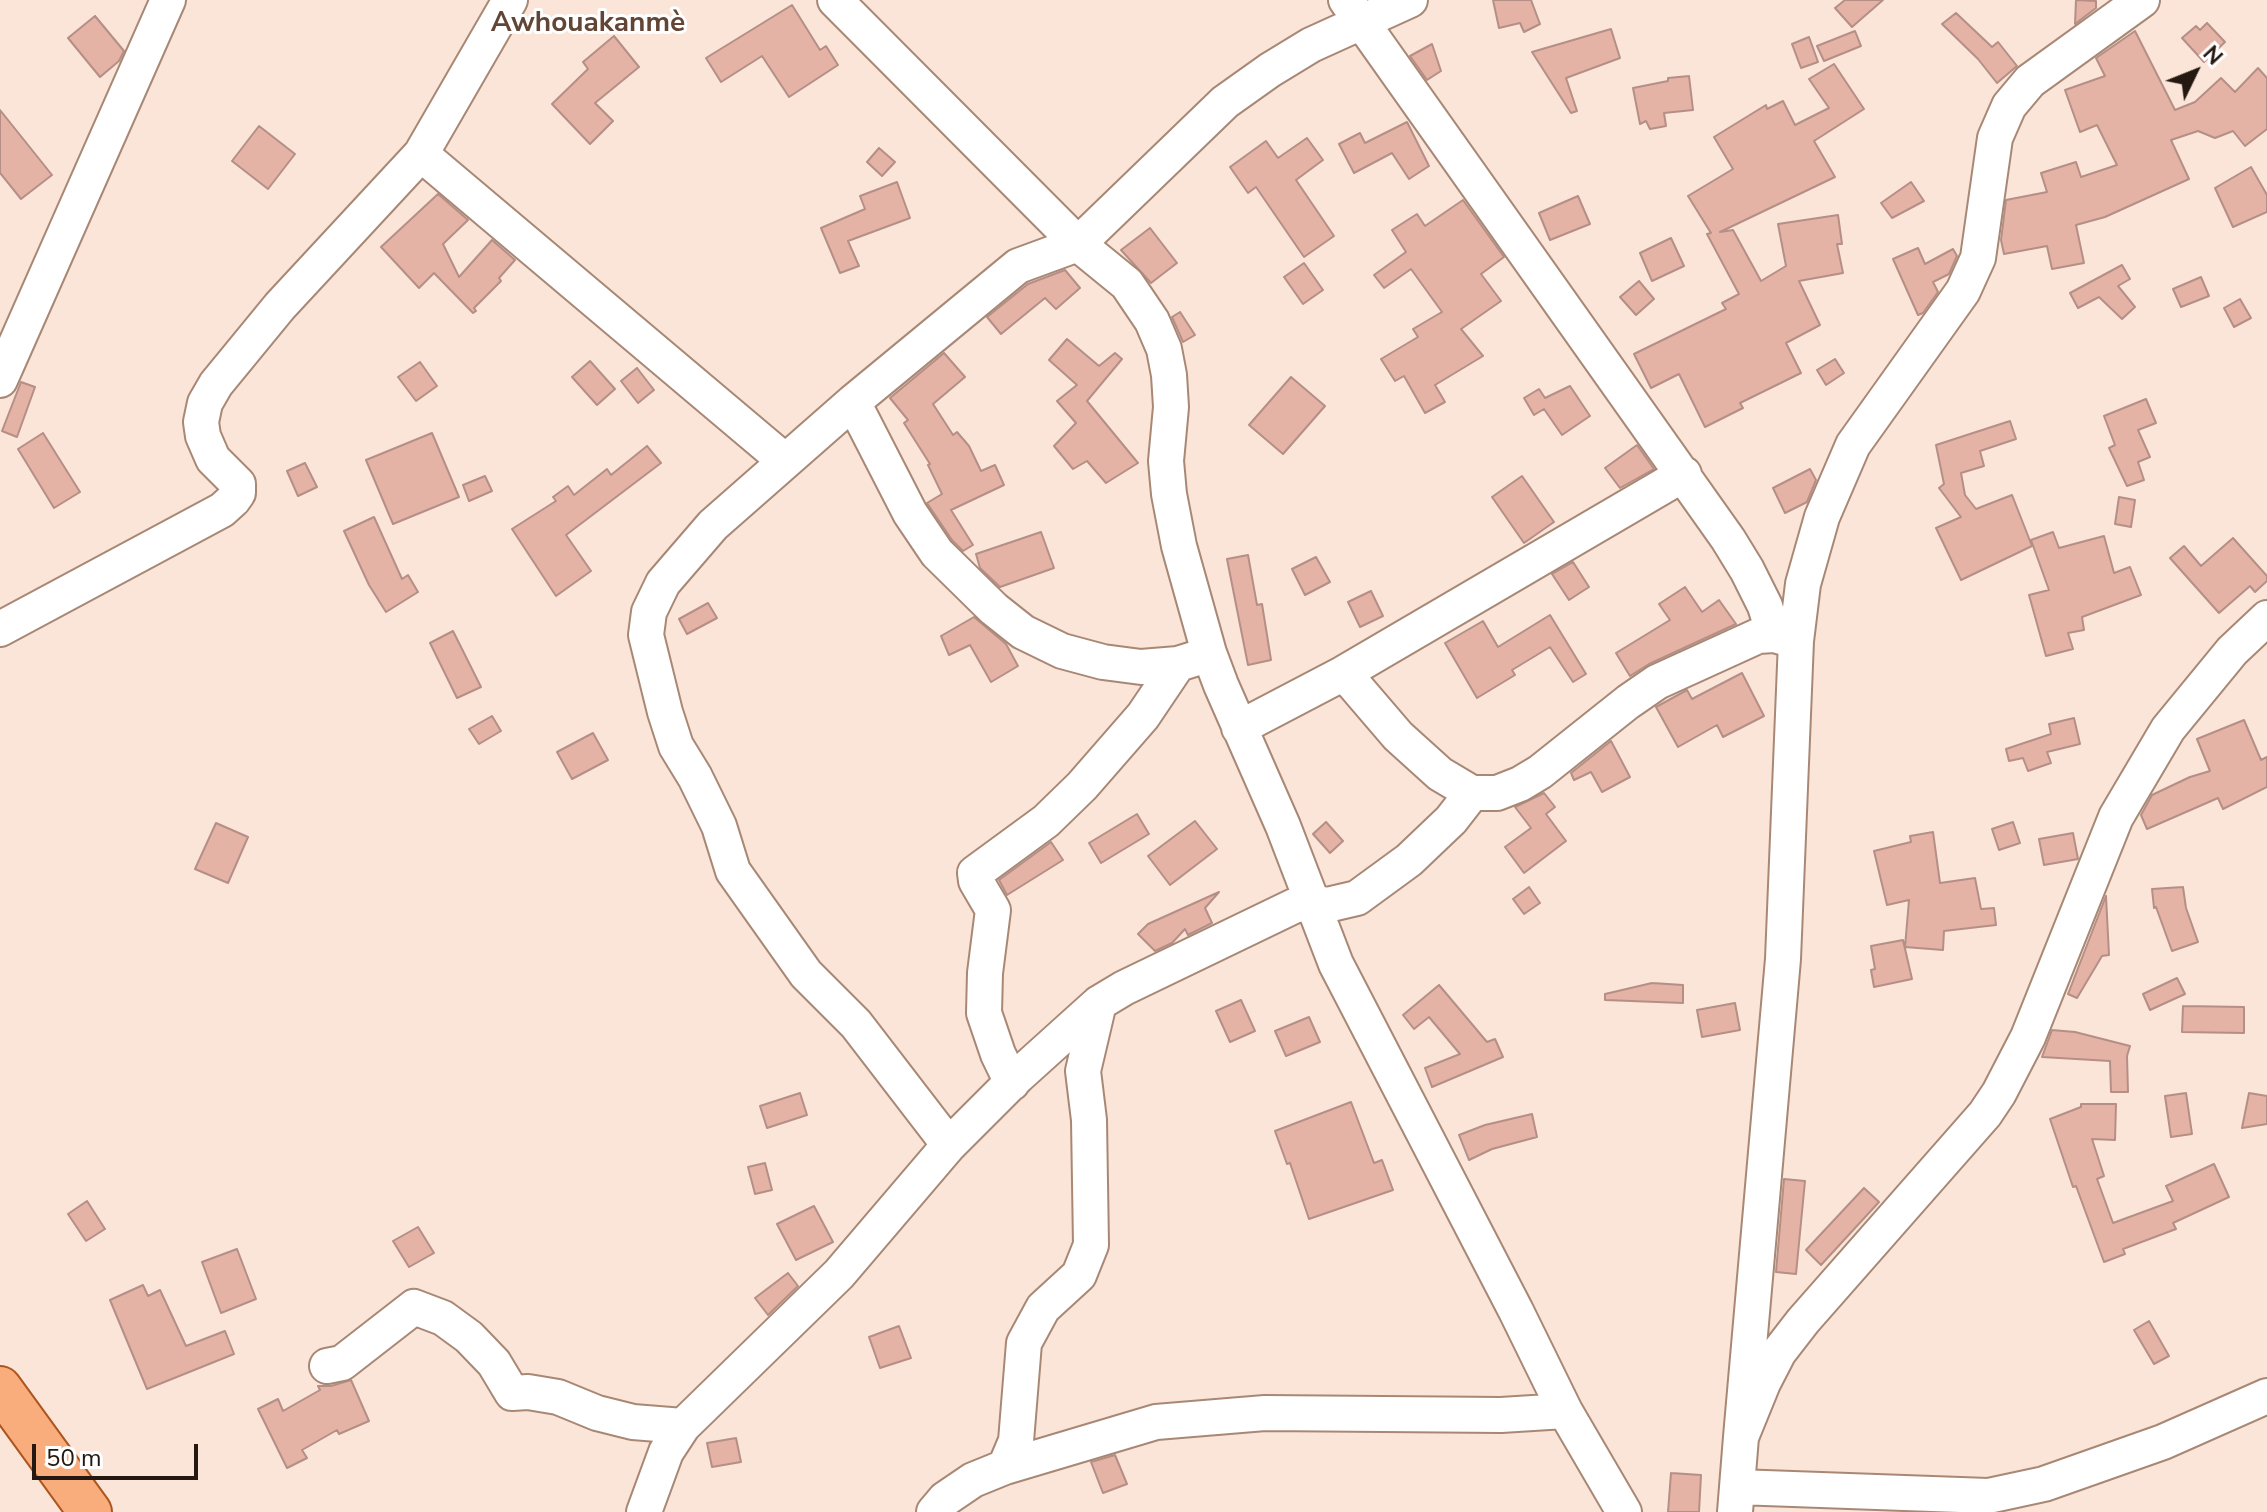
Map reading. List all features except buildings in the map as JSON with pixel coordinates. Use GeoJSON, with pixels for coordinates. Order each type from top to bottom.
{"type":"FeatureCollection","features":[{"type":"Feature","properties":{"kind":"main road"},"geometry":{"type":"LineString","coordinates":[[0,1388],[90,1512]]}},
{"type":"Feature","properties":{"kind":"street"},"geometry":{"type":"LineString","coordinates":[[0,380],[168,0]]}},
{"type":"Feature","properties":{"kind":"street"},"geometry":{"type":"LineString","coordinates":[[0,629],[222,510],[233,500],[238,493],[238,484],[206,449],[201,422],[205,403],[216,384],[280,306],[421,154],[510,0]]}},
{"type":"Feature","properties":{"kind":"street"},"geometry":{"type":"LineString","coordinates":[[949,1145],[856,1024],[806,974],[733,871],[712,813],[676,746],[653,673],[646,635],[649,612],[663,583],[713,525],[853,402],[1018,266],[1078,244],[1225,102],[1311,45],[1354,11],[1410,0]]}},
{"type":"Feature","properties":{"kind":"street"},"geometry":{"type":"LineString","coordinates":[[2142,0],[2030,81],[2009,106],[1995,138],[1978,258],[1963,291],[1853,445],[1822,517],[1785,638],[1783,959],[1736,1499],[1993,1504],[2163,1442],[2267,1396]]}},
{"type":"Feature","properties":{"kind":"street"},"geometry":{"type":"LineString","coordinates":[[856,7],[1078,244],[1127,284],[1152,321],[1164,349],[1171,407],[1166,461],[1169,494],[1194,659],[1239,728],[1283,826],[1350,992],[1565,1411],[1624,1512]]}},
{"type":"Feature","properties":{"kind":"street"},"geometry":{"type":"LineString","coordinates":[[1354,11],[1684,474],[1747,570],[1785,638]]}},
{"type":"Feature","properties":{"kind":"street"},"geometry":{"type":"LineString","coordinates":[[421,154],[785,461]]}},
{"type":"Feature","properties":{"kind":"street"},"geometry":{"type":"LineString","coordinates":[[853,402],[910,513],[937,553],[994,609],[1023,632],[1062,651],[1103,662],[1141,667],[1194,659]]}},
{"type":"Feature","properties":{"kind":"street"},"geometry":{"type":"LineString","coordinates":[[1239,728],[1344,673],[1684,474]]}},
{"type":"Feature","properties":{"kind":"street"},"geometry":{"type":"LineString","coordinates":[[1741,1437],[1779,1352],[1985,1114],[1999,1093],[2028,1037],[2116,817],[2168,729],[2232,651],[2267,618]]}},
{"type":"Feature","properties":{"kind":"street"},"geometry":{"type":"LineString","coordinates":[[1344,673],[1398,736],[1440,774],[1472,793],[1497,793],[1520,784],[1657,682],[1742,641],[1758,636],[1785,638]]}},
{"type":"Feature","properties":{"kind":"street"},"geometry":{"type":"LineString","coordinates":[[1012,1083],[984,1013],[985,973],[993,910],[976,881],[975,873],[1046,821],[1082,786],[1194,659]]}},
{"type":"Feature","properties":{"kind":"street"},"geometry":{"type":"LineString","coordinates":[[644,1512],[666,1452],[683,1426],[839,1274],[949,1145],[1099,1003],[1277,913],[1312,902],[1327,905],[1357,898],[1429,842],[1472,793]]}},
{"type":"Feature","properties":{"kind":"street"},"geometry":{"type":"LineString","coordinates":[[1005,1467],[1016,1441],[1024,1343],[1043,1308],[1079,1275],[1091,1245],[1089,1120],[1083,1071],[1099,1003]]}},
{"type":"Feature","properties":{"kind":"street"},"geometry":{"type":"LineString","coordinates":[[327,1366],[342,1363],[414,1307],[443,1318],[469,1337],[494,1363],[512,1393],[558,1397],[597,1413],[633,1422],[683,1426]]}},
{"type":"Feature","properties":{"kind":"street"},"geometry":{"type":"LineString","coordinates":[[934,1512],[945,1499],[973,1480],[1005,1467],[1156,1422],[1265,1413],[1501,1415],[1565,1411]]}},
{"type":"Feature","properties":{"kind":"district","name":"Awhouakanmè"},"geometry":{"type":"Point","coordinates":[588,24]}}]}
